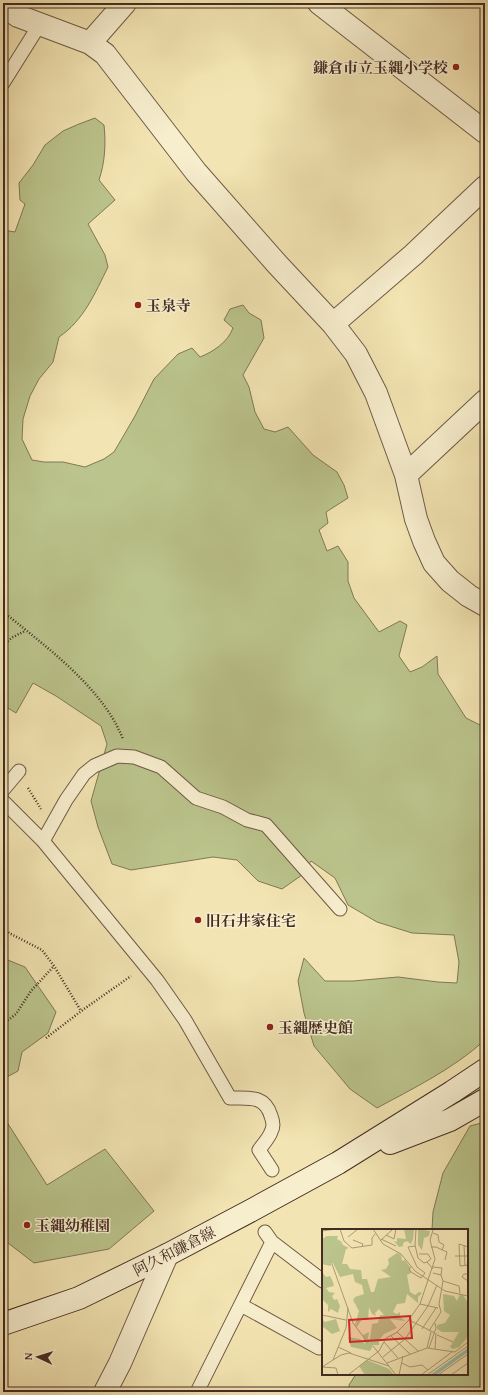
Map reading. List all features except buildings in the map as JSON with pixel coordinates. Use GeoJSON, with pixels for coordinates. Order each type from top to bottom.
{"type":"FeatureCollection","features":[{"type":"Feature","properties":{"kind":"street"},"geometry":{"type":"LineString","coordinates":[[90,43],[125,3]]}},
{"type":"Feature","properties":{"kind":"street"},"geometry":{"type":"LineString","coordinates":[[319,3],[485,132]]}},
{"type":"Feature","properties":{"kind":"street"},"geometry":{"type":"LineString","coordinates":[[3,6],[18,16],[90,43],[105,54],[196,172],[333,324],[356,354],[376,393],[406,475],[416,519],[434,562],[450,581],[469,596],[485,605]]}},
{"type":"Feature","properties":{"kind":"street"},"geometry":{"type":"LineString","coordinates":[[333,324],[413,255],[485,187]]}},
{"type":"Feature","properties":{"kind":"street"},"geometry":{"type":"LineString","coordinates":[[406,475],[485,401]]}},
{"type":"Feature","properties":{"kind":"street","name":"阿久和鎌倉線"},"geometry":{"type":"LineString","coordinates":[[3,1324],[79,1298],[166,1255],[296,1187],[338,1163],[485,1070]]}},
{"type":"Feature","properties":{"kind":"street","name":"阿久和鎌倉線"},"geometry":{"type":"LineString","coordinates":[[338,1163],[450,1120],[485,1100]]}},
{"type":"Feature","properties":{"kind":"street"},"geometry":{"type":"LineString","coordinates":[[105,1392],[120,1363],[166,1255]]}},
{"type":"Feature","properties":{"kind":"lane"},"geometry":{"type":"LineString","coordinates":[[3,83],[40,24]]}},
{"type":"Feature","properties":{"kind":"lane"},"geometry":{"type":"LineString","coordinates":[[43,841],[66,800],[84,774],[94,766],[117,756],[134,757],[161,767],[196,798],[223,807],[246,820],[266,826],[340,909]]}},
{"type":"Feature","properties":{"kind":"lane"},"geometry":{"type":"LineString","coordinates":[[3,790],[18,773]]}},
{"type":"Feature","properties":{"kind":"lane"},"geometry":{"type":"LineString","coordinates":[[3,801],[43,841],[157,980],[185,1020],[230,1098],[258,1099],[265,1103],[270,1111],[273,1122],[272,1131],[259,1150],[272,1170]]}},
{"type":"Feature","properties":{"kind":"lane"},"geometry":{"type":"LineString","coordinates":[[198,1392],[241,1304],[269,1237],[322,1280]]}},
{"type":"Feature","properties":{"kind":"lane"},"geometry":{"type":"LineString","coordinates":[[241,1304],[319,1348]]}},
{"type":"Feature","properties":{"kind":"path"},"geometry":{"type":"LineString","coordinates":[[6,614],[58,657],[88,687],[111,714],[123,738],[125,756]]}},
{"type":"Feature","properties":{"kind":"path"},"geometry":{"type":"LineString","coordinates":[[3,645],[12,636],[26,630]]}},
{"type":"Feature","properties":{"kind":"path"},"geometry":{"type":"LineString","coordinates":[[18,773],[42,810],[53,823]]}},
{"type":"Feature","properties":{"kind":"path"},"geometry":{"type":"LineString","coordinates":[[3,925],[9,933],[42,950],[54,966],[82,1011]]}},
{"type":"Feature","properties":{"kind":"path"},"geometry":{"type":"LineString","coordinates":[[3,1024],[16,1014],[31,991],[54,966]]}},
{"type":"Feature","properties":{"kind":"path"},"geometry":{"type":"LineString","coordinates":[[46,1038],[145,966]]}},
{"type":"Feature","properties":{"kind":"green space"},"geometry":{"type":"Polygon","coordinates":[[[95,118],[104,125],[105,132],[104,160],[99,180],[115,200],[88,224],[105,255],[108,267],[82,314],[68,330],[59,337],[53,362],[39,379],[30,396],[23,419],[22,439],[32,460],[44,462],[63,462],[85,467],[104,459],[114,452],[154,379],[178,354],[192,348],[200,357],[220,346],[228,338],[233,328],[224,320],[230,309],[243,305],[249,313],[261,320],[264,338],[243,375],[249,387],[255,412],[264,429],[275,432],[288,427],[313,455],[337,472],[344,485],[348,498],[326,512],[328,523],[319,530],[327,551],[338,546],[348,562],[348,581],[354,598],[379,632],[400,621],[407,625],[399,656],[410,672],[422,667],[437,656],[438,674],[466,718],[485,729],[485,1040],[447,1069],[377,1108],[350,1089],[314,1046],[304,1013],[298,981],[304,958],[325,981],[353,981],[398,977],[457,983],[459,962],[454,935],[412,933],[377,922],[348,905],[335,878],[311,861],[302,875],[282,889],[258,881],[237,860],[213,857],[131,870],[112,864],[98,827],[91,801],[107,744],[101,726],[56,696],[33,683],[16,713],[3,705],[3,230],[15,232],[25,204],[20,200],[19,183],[33,165],[45,145],[63,131],[95,118]]]}},
{"type":"Feature","properties":{"kind":"green space"},"geometry":{"type":"Polygon","coordinates":[[[3,958],[25,967],[56,1012],[48,1033],[22,1052],[18,1071],[3,1079],[3,958]]]}},
{"type":"Feature","properties":{"kind":"green space"},"geometry":{"type":"Polygon","coordinates":[[[3,1116],[47,1185],[105,1149],[154,1211],[109,1249],[34,1263],[3,1239],[3,1116]]]}},
{"type":"Feature","properties":{"kind":"green space"},"geometry":{"type":"Polygon","coordinates":[[[485,1122],[485,1381],[474,1392],[350,1392],[349,1385],[355,1375],[468,1375],[468,1229],[432,1229],[433,1212],[443,1173],[470,1126],[485,1122]]]}},
{"type":"Feature","properties":{"kind":"place","name":"鎌倉市立玉縄小学校"},"geometry":{"type":"Point","coordinates":[456,67]}},
{"type":"Feature","properties":{"kind":"place","name":"玉泉寺"},"geometry":{"type":"Point","coordinates":[138,305]}},
{"type":"Feature","properties":{"kind":"place","name":"旧石井家住宅"},"geometry":{"type":"Point","coordinates":[198,920]}},
{"type":"Feature","properties":{"kind":"place","name":"玉縄歴史館"},"geometry":{"type":"Point","coordinates":[270,1027]}},
{"type":"Feature","properties":{"kind":"place","name":"玉縄幼稚園"},"geometry":{"type":"Point","coordinates":[27,1225]}}]}
